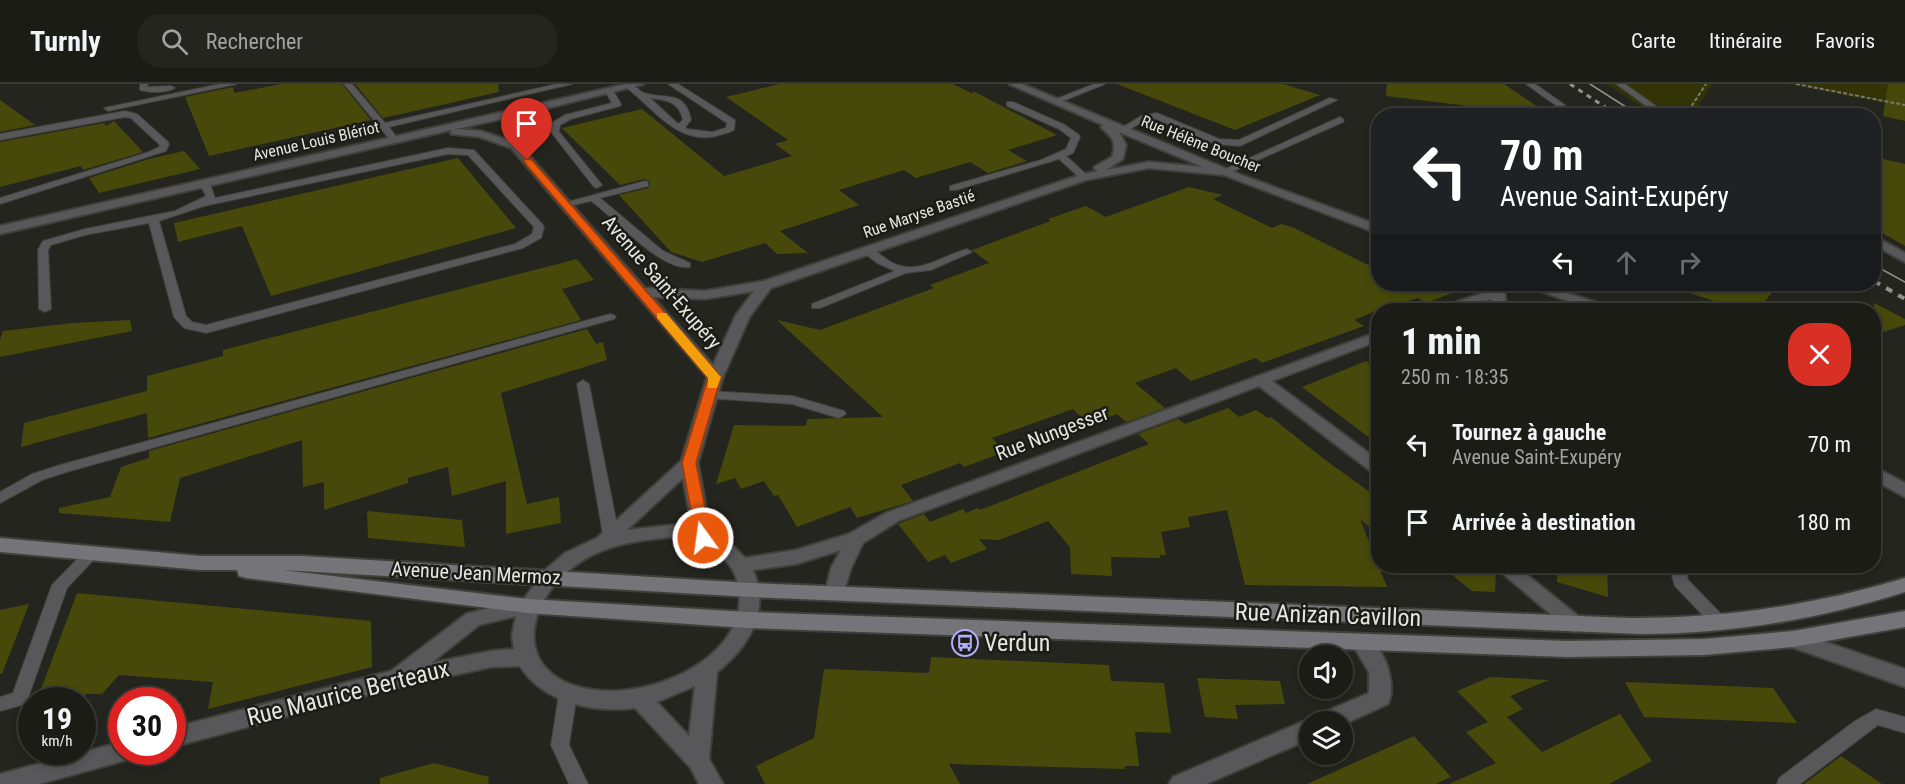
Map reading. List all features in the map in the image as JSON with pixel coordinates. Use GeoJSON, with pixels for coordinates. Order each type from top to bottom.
{"type":"FeatureCollection","features":[{"type":"Feature","properties":{"kind":"main road","name":"Avenue Jean Mermoz"},"geometry":{"type":"LineString","coordinates":[[0,545],[201,563],[289,578],[528,606],[747,620]]}},
{"type":"Feature","properties":{"kind":"main road","name":"Avenue Jean Mermoz"},"geometry":{"type":"LineString","coordinates":[[201,563],[303,563],[751,590]]}},
{"type":"Feature","properties":{"kind":"main road","name":"Rue Anizan Cavillon"},"geometry":{"type":"LineString","coordinates":[[751,590],[1575,624],[1681,625],[1767,616],[1905,585]]}},
{"type":"Feature","properties":{"kind":"main road","name":"Rue Anizan Cavillon"},"geometry":{"type":"LineString","coordinates":[[747,620],[1567,649],[1704,647],[1793,639],[1905,619]]}},
{"type":"Feature","properties":{"kind":"street","name":"Rue Hélène Boucher"},"geometry":{"type":"LineString","coordinates":[[1014,84],[1224,172],[1371,226]]}},
{"type":"Feature","properties":{"kind":"street","name":"Avenue Louis Blériot"},"geometry":{"type":"LineString","coordinates":[[0,230],[635,85]]}},
{"type":"Feature","properties":{"kind":"street"},"geometry":{"type":"LineString","coordinates":[[515,146],[516,134],[523,121],[543,106]]}},
{"type":"Feature","properties":{"kind":"street","name":"Rue Maryse Bastié"},"geometry":{"type":"LineString","coordinates":[[1084,177],[1117,159],[1121,145],[1117,135],[1089,116]]}},
{"type":"Feature","properties":{"kind":"street","name":"Avenue Saint-Exupéry"},"geometry":{"type":"LineString","coordinates":[[429,132],[481,134],[515,146],[715,377],[689,463],[703,538]]}},
{"type":"Feature","properties":{"kind":"street","name":"Rue Maryse Bastié"},"geometry":{"type":"LineString","coordinates":[[642,292],[705,295],[766,285],[1084,177],[1149,165],[1224,172]]}},
{"type":"Feature","properties":{"kind":"street"},"geometry":{"type":"LineString","coordinates":[[1881,244],[1905,258]]}},
{"type":"Feature","properties":{"kind":"street"},"geometry":{"type":"LineString","coordinates":[[715,377],[743,315],[766,285]]}},
{"type":"Feature","properties":{"kind":"street"},"geometry":{"type":"LineString","coordinates":[[1549,291],[1584,303]]}},
{"type":"Feature","properties":{"kind":"street"},"geometry":{"type":"LineString","coordinates":[[1467,303],[1498,292],[1499,303]]}},
{"type":"Feature","properties":{"kind":"street","name":"Rue Nungesser"},"geometry":{"type":"LineString","coordinates":[[742,566],[796,557],[856,539],[892,517],[1371,339]]}},
{"type":"Feature","properties":{"kind":"street"},"geometry":{"type":"LineString","coordinates":[[1260,379],[1371,463]]}},
{"type":"Feature","properties":{"kind":"street"},"geometry":{"type":"LineString","coordinates":[[607,539],[649,532],[672,531],[703,538],[726,549],[742,566],[751,590],[747,620],[732,646],[707,670],[676,687],[640,699],[602,701],[568,694],[542,678],[526,657],[521,632],[528,606],[549,577],[573,557],[607,539],[689,463]]}},
{"type":"Feature","properties":{"kind":"street"},"geometry":{"type":"LineString","coordinates":[[1881,477],[1905,491]]}},
{"type":"Feature","properties":{"kind":"street"},"geometry":{"type":"LineString","coordinates":[[835,593],[841,568],[856,539]]}},
{"type":"Feature","properties":{"kind":"street"},"geometry":{"type":"LineString","coordinates":[[1513,573],[1575,624]]}},
{"type":"Feature","properties":{"kind":"street"},"geometry":{"type":"LineString","coordinates":[[394,679],[472,619],[528,606]]}},
{"type":"Feature","properties":{"kind":"street"},"geometry":{"type":"LineString","coordinates":[[1793,639],[1905,678]]}},
{"type":"Feature","properties":{"kind":"street"},"geometry":{"type":"LineString","coordinates":[[1351,711],[1380,698],[1380,670],[1361,642]]}},
{"type":"Feature","properties":{"kind":"street","name":"Rue Maurice Berteaux"},"geometry":{"type":"LineString","coordinates":[[186,734],[394,679],[491,659],[526,657]]}},
{"type":"Feature","properties":{"kind":"street"},"geometry":{"type":"LineString","coordinates":[[698,760],[707,670]]}},
{"type":"Feature","properties":{"kind":"street"},"geometry":{"type":"LineString","coordinates":[[640,699],[698,760],[711,784]]}},
{"type":"Feature","properties":{"kind":"street"},"geometry":{"type":"LineString","coordinates":[[1181,784],[1299,734]]}},
{"type":"Feature","properties":{"kind":"street"},"geometry":{"type":"LineString","coordinates":[[0,784],[108,756]]}},
{"type":"Feature","properties":{"kind":"lane"},"geometry":{"type":"LineString","coordinates":[[144,84],[143,88],[152,90],[190,84]]}},
{"type":"Feature","properties":{"kind":"lane"},"geometry":{"type":"LineString","coordinates":[[0,128],[233,84]]}},
{"type":"Feature","properties":{"kind":"lane"},"geometry":{"type":"LineString","coordinates":[[348,84],[394,139]]}},
{"type":"Feature","properties":{"kind":"lane"},"geometry":{"type":"LineString","coordinates":[[383,126],[568,84]]}},
{"type":"Feature","properties":{"kind":"lane"},"geometry":{"type":"LineString","coordinates":[[635,85],[668,122],[693,136],[715,135],[730,130],[732,122],[672,84]]}},
{"type":"Feature","properties":{"kind":"lane"},"geometry":{"type":"LineString","coordinates":[[1055,101],[1101,84]]}},
{"type":"Feature","properties":{"kind":"lane"},"geometry":{"type":"LineString","coordinates":[[1530,84],[1562,105]]}},
{"type":"Feature","properties":{"kind":"lane"},"geometry":{"type":"LineString","coordinates":[[1620,84],[1654,108]]}},
{"type":"Feature","properties":{"kind":"lane"},"geometry":{"type":"LineString","coordinates":[[597,185],[555,132],[556,124],[568,117],[617,104],[609,91]]}},
{"type":"Feature","properties":{"kind":"lane"},"geometry":{"type":"LineString","coordinates":[[644,96],[665,97],[681,102],[686,109],[687,120],[679,128]]}},
{"type":"Feature","properties":{"kind":"lane"},"geometry":{"type":"LineString","coordinates":[[1122,130],[1144,118],[1157,116],[1218,142],[1240,143],[1333,100]]}},
{"type":"Feature","properties":{"kind":"lane"},"geometry":{"type":"LineString","coordinates":[[953,188],[1070,151],[1076,137],[1062,127],[1010,104]]}},
{"type":"Feature","properties":{"kind":"lane"},"geometry":{"type":"LineString","coordinates":[[0,136],[125,114],[134,116],[165,144],[163,149],[152,154],[86,172],[38,191],[0,201]]}},
{"type":"Feature","properties":{"kind":"lane"},"geometry":{"type":"LineString","coordinates":[[1224,172],[1341,120]]}},
{"type":"Feature","properties":{"kind":"lane"},"geometry":{"type":"LineString","coordinates":[[45,309],[43,250],[47,243],[63,236],[153,218],[204,203],[448,151],[471,152],[539,227],[537,236],[519,246],[206,329],[188,325],[180,317],[153,218]]}},
{"type":"Feature","properties":{"kind":"lane"},"geometry":{"type":"LineString","coordinates":[[1060,155],[1084,177]]}},
{"type":"Feature","properties":{"kind":"lane"},"geometry":{"type":"LineString","coordinates":[[204,203],[211,197],[205,184]]}},
{"type":"Feature","properties":{"kind":"lane"},"geometry":{"type":"LineString","coordinates":[[565,204],[645,184]]}},
{"type":"Feature","properties":{"kind":"lane"},"geometry":{"type":"LineString","coordinates":[[592,197],[640,241],[671,261],[686,265]]}},
{"type":"Feature","properties":{"kind":"lane"},"geometry":{"type":"LineString","coordinates":[[867,250],[879,262],[902,272]]}},
{"type":"Feature","properties":{"kind":"lane"},"geometry":{"type":"LineString","coordinates":[[816,306],[902,272],[920,270],[967,252]]}},
{"type":"Feature","properties":{"kind":"lane"},"geometry":{"type":"LineString","coordinates":[[0,498],[37,477],[65,468],[610,317]]}},
{"type":"Feature","properties":{"kind":"lane"},"geometry":{"type":"LineString","coordinates":[[583,384],[607,539]]}},
{"type":"Feature","properties":{"kind":"lane"},"geometry":{"type":"LineString","coordinates":[[709,395],[793,400],[839,414]]}},
{"type":"Feature","properties":{"kind":"lane"},"geometry":{"type":"LineString","coordinates":[[0,704],[20,699],[60,585],[92,553]]}},
{"type":"Feature","properties":{"kind":"lane"},"geometry":{"type":"LineString","coordinates":[[1679,573],[1681,582],[1718,621]]}},
{"type":"Feature","properties":{"kind":"lane"},"geometry":{"type":"LineString","coordinates":[[568,694],[560,745],[579,784]]}},
{"type":"Feature","properties":{"kind":"lane"},"geometry":{"type":"LineString","coordinates":[[1786,784],[1876,717],[1905,724]]}},
{"type":"Feature","properties":{"kind":"path"},"geometry":{"type":"LineString","coordinates":[[1690,108],[1706,84]]}},
{"type":"Feature","properties":{"kind":"path"},"geometry":{"type":"LineString","coordinates":[[1796,84],[1905,105]]}},
{"type":"Feature","properties":{"kind":"shaded area"},"geometry":{"type":"Polygon","coordinates":[[[1607,84],[1712,84],[1697,108],[1643,108],[1607,84]]]}},
{"type":"Feature","properties":{"kind":"shaded area"},"geometry":{"type":"Polygon","coordinates":[[[1790,84],[1905,84],[1905,107],[1790,84]]]}},
{"type":"Feature","properties":{"kind":"building"},"geometry":{"type":"Polygon","coordinates":[[[281,84],[342,84],[371,120],[209,156],[185,97],[233,87],[234,93],[281,84]]]}},
{"type":"Feature","properties":{"kind":"building"},"geometry":{"type":"Polygon","coordinates":[[[355,84],[498,84],[499,92],[383,118],[355,84]]]}},
{"type":"Feature","properties":{"kind":"building"},"geometry":{"type":"Polygon","coordinates":[[[780,84],[953,84],[973,94],[973,91],[1057,135],[1008,150],[1027,161],[988,173],[970,162],[916,178],[904,170],[839,190],[859,205],[780,231],[808,253],[777,254],[765,243],[702,262],[671,252],[619,195],[649,188],[650,181],[644,179],[620,185],[562,128],[642,109],[724,176],[792,156],[775,144],[788,140],[726,97],[780,84]]]}},
{"type":"Feature","properties":{"kind":"building"},"geometry":{"type":"Polygon","coordinates":[[[1117,84],[1283,84],[1320,95],[1235,130],[1117,84]]]}},
{"type":"Feature","properties":{"kind":"building"},"geometry":{"type":"Polygon","coordinates":[[[1387,84],[1504,84],[1539,108],[1485,108],[1386,96],[1387,84]]]}},
{"type":"Feature","properties":{"kind":"building"},"geometry":{"type":"Polygon","coordinates":[[[1888,84],[1905,84],[1905,121],[1883,116],[1888,84]]]}},
{"type":"Feature","properties":{"kind":"building"},"geometry":{"type":"Polygon","coordinates":[[[0,100],[35,125],[0,132],[0,100]]]}},
{"type":"Feature","properties":{"kind":"building"},"geometry":{"type":"Polygon","coordinates":[[[114,121],[143,152],[83,170],[81,166],[0,187],[0,142],[104,123],[106,126],[114,121]]]}},
{"type":"Feature","properties":{"kind":"building"},"geometry":{"type":"Polygon","coordinates":[[[184,151],[200,169],[99,193],[89,178],[149,159],[184,151]]]}},
{"type":"Feature","properties":{"kind":"building"},"geometry":{"type":"Polygon","coordinates":[[[458,158],[516,228],[271,296],[242,226],[178,242],[174,223],[458,158]]]}},
{"type":"Feature","properties":{"kind":"building"},"geometry":{"type":"Polygon","coordinates":[[[1881,159],[1905,164],[1905,246],[1881,232],[1881,159]]]}},
{"type":"Feature","properties":{"kind":"building"},"geometry":{"type":"Polygon","coordinates":[[[1189,187],[1223,195],[1213,199],[1272,228],[1281,224],[1292,227],[1371,266],[1371,291],[1457,291],[1426,303],[1418,298],[1401,303],[1371,303],[1371,313],[1354,320],[1364,326],[1262,363],[1256,358],[1191,381],[1176,368],[1135,383],[1165,408],[1126,422],[1117,414],[1089,425],[1073,409],[992,438],[1005,452],[964,467],[960,463],[901,485],[913,501],[857,518],[850,507],[797,527],[778,495],[774,496],[764,481],[741,489],[735,478],[716,484],[734,425],[806,426],[807,419],[883,417],[777,320],[820,330],[934,288],[930,285],[989,263],[972,250],[1051,221],[1048,219],[1086,206],[1106,217],[1189,187]]]}},
{"type":"Feature","properties":{"kind":"building"},"geometry":{"type":"Polygon","coordinates":[[[577,259],[594,280],[562,289],[581,320],[148,438],[147,413],[21,447],[24,423],[147,391],[147,376],[223,356],[223,350],[577,259]]]}},
{"type":"Feature","properties":{"kind":"building"},"geometry":{"type":"Polygon","coordinates":[[[1684,291],[1773,291],[1764,303],[1720,303],[1684,291]]]}},
{"type":"Feature","properties":{"kind":"building"},"geometry":{"type":"Polygon","coordinates":[[[1881,307],[1905,319],[1905,325],[1881,333],[1881,307]]]}},
{"type":"Feature","properties":{"kind":"building"},"geometry":{"type":"Polygon","coordinates":[[[130,320],[132,331],[0,357],[0,340],[3,331],[73,323],[130,320]]]}},
{"type":"Feature","properties":{"kind":"building"},"geometry":{"type":"Polygon","coordinates":[[[587,329],[596,344],[603,342],[607,360],[501,393],[527,504],[559,497],[561,523],[506,534],[506,481],[452,496],[448,467],[408,478],[408,483],[324,510],[324,482],[303,487],[302,440],[180,478],[170,522],[59,513],[59,508],[110,497],[121,467],[149,458],[149,451],[587,329]]]}},
{"type":"Feature","properties":{"kind":"building"},"geometry":{"type":"Polygon","coordinates":[[[1366,361],[1371,365],[1371,439],[1302,387],[1366,361]]]}},
{"type":"Feature","properties":{"kind":"building"},"geometry":{"type":"Polygon","coordinates":[[[1228,408],[1239,417],[1256,410],[1268,418],[1271,417],[1371,493],[1371,528],[1360,519],[1371,547],[1371,573],[1381,573],[1387,587],[1245,585],[1227,510],[1188,517],[1190,527],[1161,532],[1166,555],[1160,555],[1160,558],[1111,557],[1112,576],[1071,574],[1070,547],[1048,521],[999,540],[979,539],[987,549],[951,563],[945,555],[928,562],[898,524],[924,514],[930,522],[963,509],[966,513],[978,508],[980,510],[1149,444],[1138,434],[1178,419],[1185,424],[1228,408]]]}},
{"type":"Feature","properties":{"kind":"building"},"geometry":{"type":"Polygon","coordinates":[[[367,511],[462,520],[465,547],[368,538],[367,511]]]}},
{"type":"Feature","properties":{"kind":"building"},"geometry":{"type":"Polygon","coordinates":[[[1450,573],[1496,573],[1495,592],[1472,591],[1450,573]]]}},
{"type":"Feature","properties":{"kind":"building"},"geometry":{"type":"Polygon","coordinates":[[[1557,573],[1607,573],[1608,597],[1557,582],[1557,573]]]}},
{"type":"Feature","properties":{"kind":"building"},"geometry":{"type":"Polygon","coordinates":[[[77,593],[371,621],[372,667],[208,709],[213,682],[119,675],[102,694],[96,694],[96,687],[42,687],[77,593]]]}},
{"type":"Feature","properties":{"kind":"building"},"geometry":{"type":"Polygon","coordinates":[[[29,604],[2,674],[0,674],[0,610],[29,604]]]}},
{"type":"Feature","properties":{"kind":"building"},"geometry":{"type":"Polygon","coordinates":[[[931,657],[1109,665],[1111,681],[1164,683],[1171,733],[1135,732],[1139,766],[1125,766],[1125,769],[949,764],[960,784],[765,784],[756,766],[814,738],[824,669],[929,673],[931,657]]]}},
{"type":"Feature","properties":{"kind":"building"},"geometry":{"type":"Polygon","coordinates":[[[1490,677],[1549,680],[1510,696],[1523,709],[1507,717],[1542,752],[1620,714],[1652,761],[1609,784],[1449,784],[1496,763],[1466,732],[1488,722],[1457,691],[1490,677]]]}},
{"type":"Feature","properties":{"kind":"building"},"geometry":{"type":"Polygon","coordinates":[[[1197,678],[1280,681],[1285,704],[1235,705],[1238,719],[1205,717],[1197,678]]]}},
{"type":"Feature","properties":{"kind":"building"},"geometry":{"type":"Polygon","coordinates":[[[1625,682],[1773,688],[1797,723],[1644,717],[1625,682]]]}},
{"type":"Feature","properties":{"kind":"building"},"geometry":{"type":"Polygon","coordinates":[[[1414,736],[1451,777],[1436,784],[1307,784],[1414,736]]]}},
{"type":"Feature","properties":{"kind":"building"},"geometry":{"type":"Polygon","coordinates":[[[1841,756],[1882,784],[1804,784],[1841,756]]]}},
{"type":"Feature","properties":{"kind":"building"},"geometry":{"type":"Polygon","coordinates":[[[434,763],[489,777],[488,784],[380,784],[380,778],[434,763]]]}},
{"type":"Feature","properties":{"kind":"tram line"},"geometry":{"type":"LineString","coordinates":[[1590,84],[1628,108]]}},
{"type":"Feature","properties":{"kind":"tram line"},"geometry":{"type":"LineString","coordinates":[[1881,269],[1905,282]]}},
{"type":"Feature","properties":{"kind":"railway"},"geometry":{"type":"LineString","coordinates":[[1570,84],[1607,108]]}},
{"type":"Feature","properties":{"kind":"railway"},"geometry":{"type":"LineString","coordinates":[[1881,285],[1905,299]]}},
{"type":"Feature","properties":{"kind":"slow traffic"},"geometry":{"type":"LineString","coordinates":[[661,315],[715,377],[712,386]]}},
{"type":"Feature","properties":{"kind":"place","name":"Verdun"},"geometry":{"type":"Point","coordinates":[965,643]}},
{"type":"Feature","properties":{"kind":"route"},"geometry":{"type":"LineString","coordinates":[[527,160],[715,377],[689,463],[703,538]]}}]}
